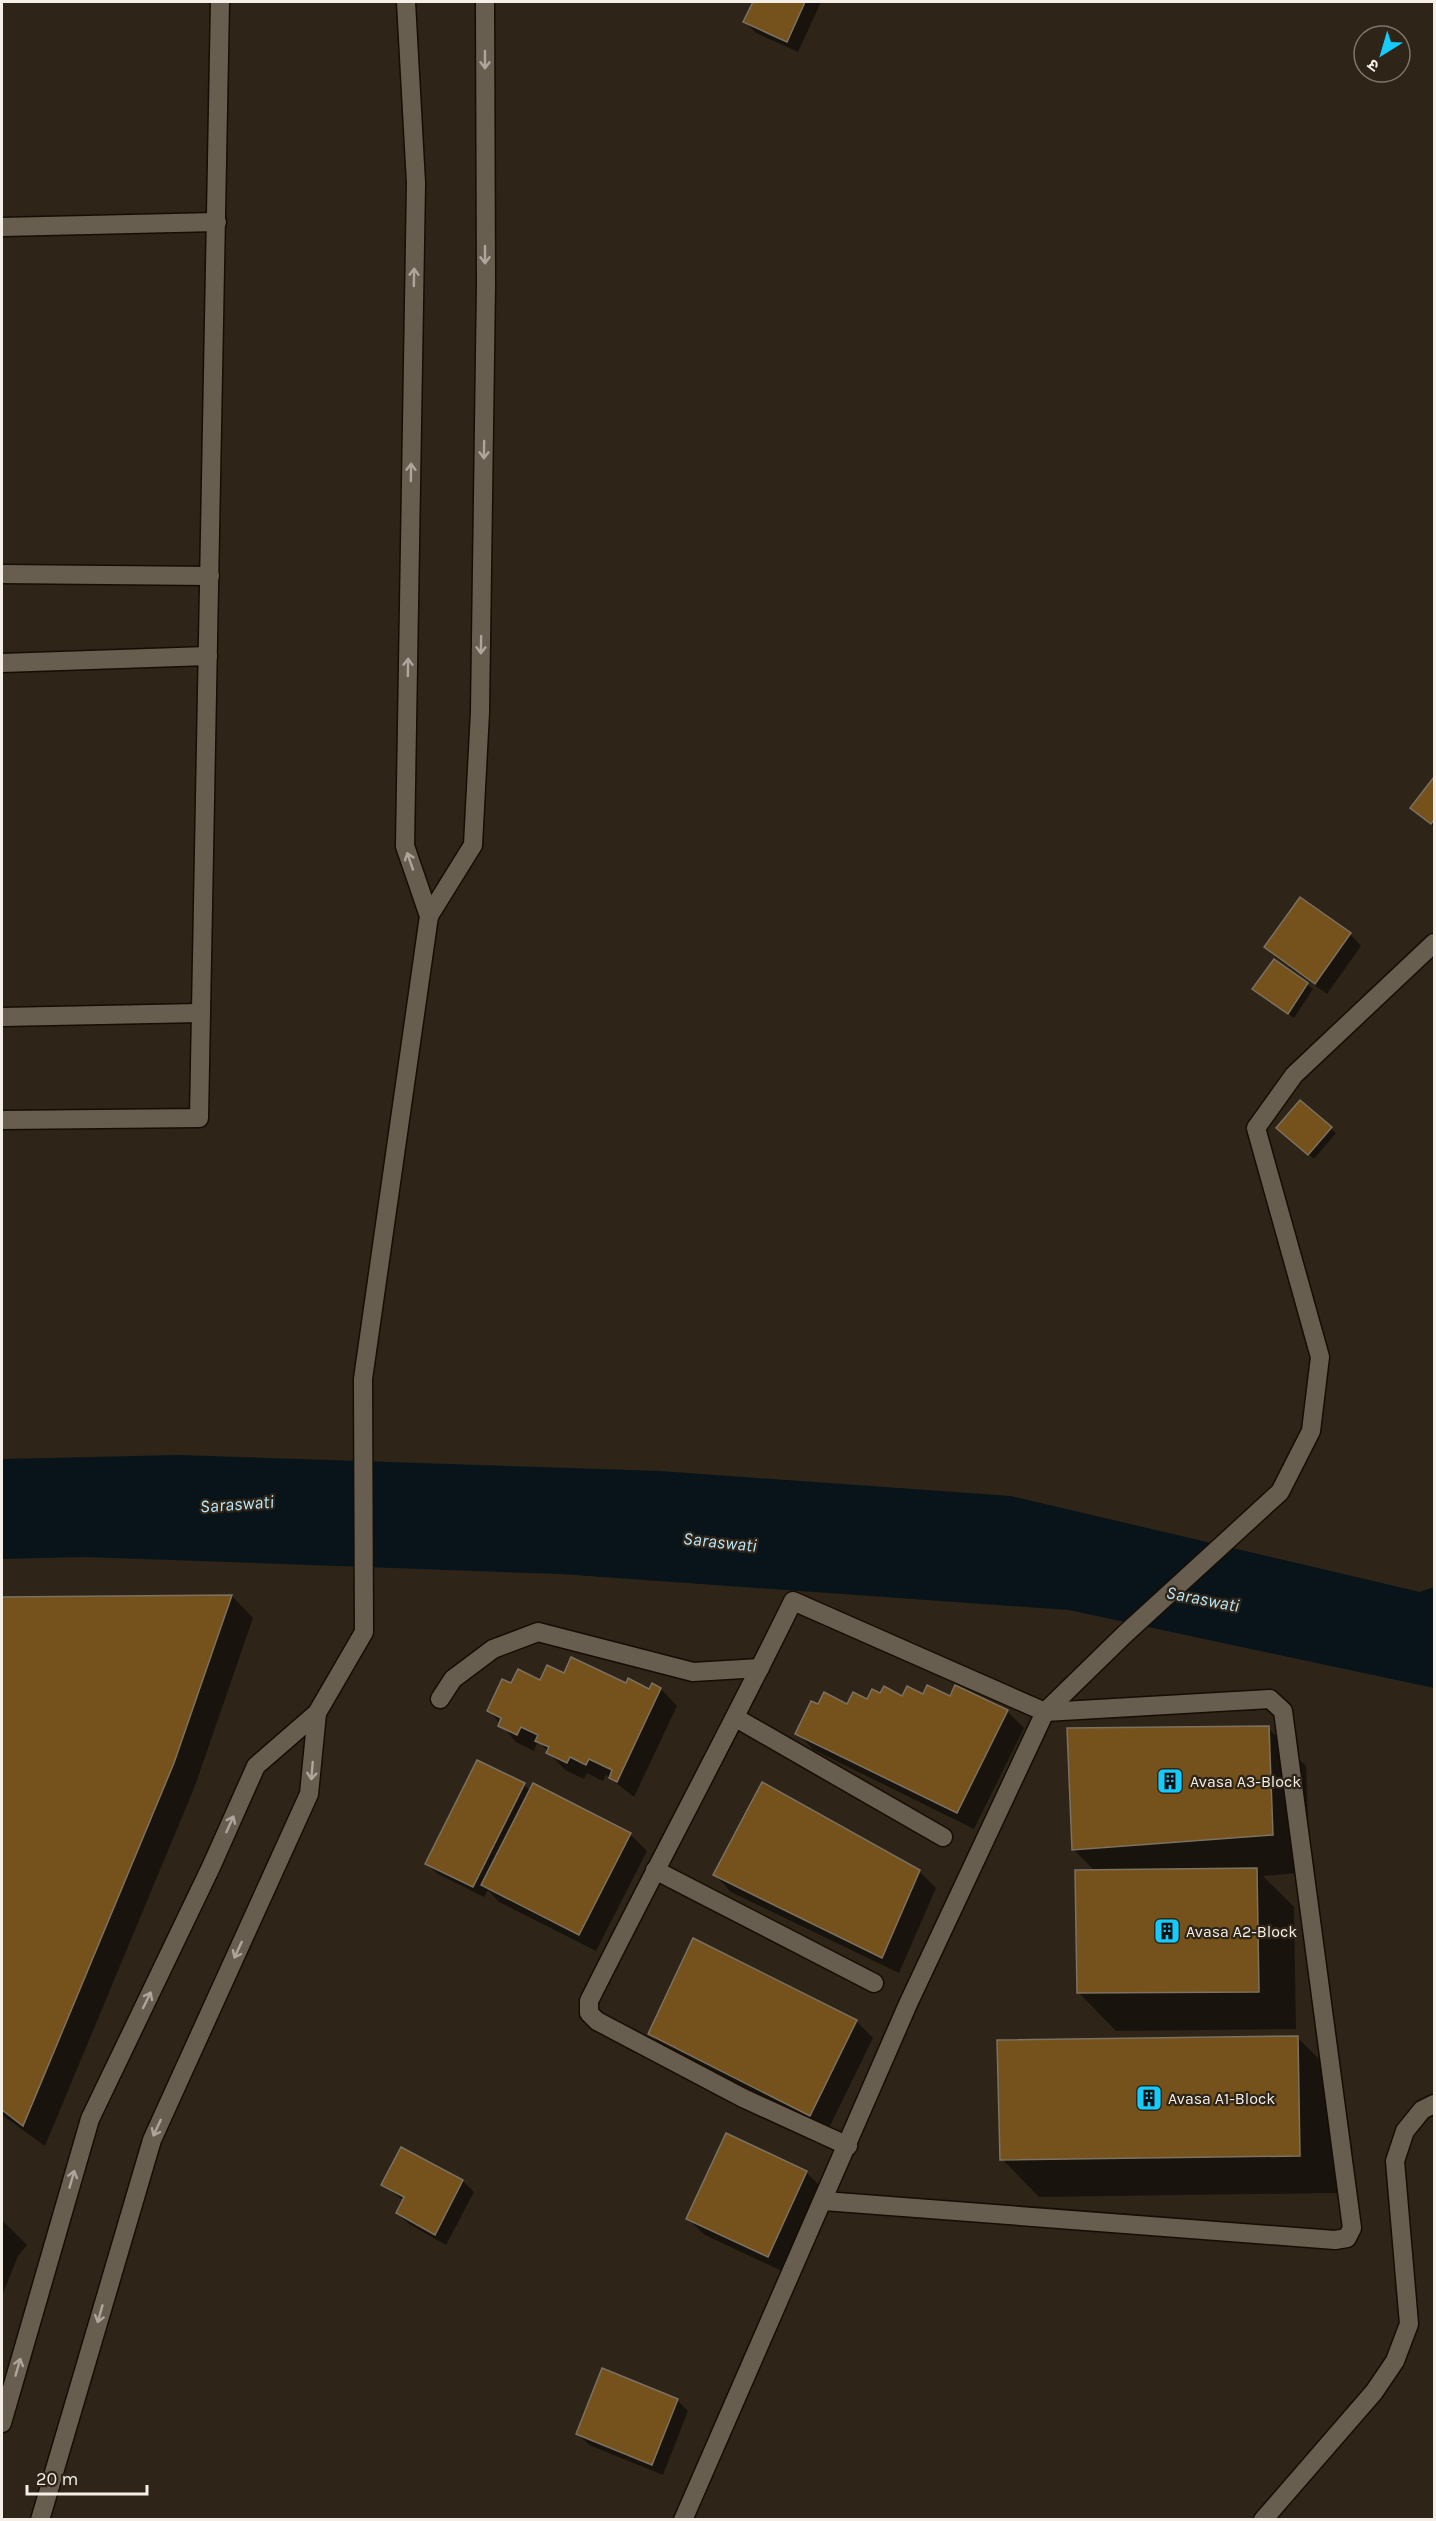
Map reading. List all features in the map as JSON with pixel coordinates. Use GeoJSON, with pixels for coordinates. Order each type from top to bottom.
{"type":"FeatureCollection","features":[{"type":"Feature","properties":{"kind":"street"},"geometry":{"type":"LineString","coordinates":[[2,1120],[199,1118],[220,2]]}},
{"type":"Feature","properties":{"kind":"street"},"geometry":{"type":"LineString","coordinates":[[406,2],[416,183],[405,846],[429,916]]}},
{"type":"Feature","properties":{"kind":"street"},"geometry":{"type":"LineString","coordinates":[[2,2423],[90,2119],[211,1867],[256,1766],[317,1713],[364,1632],[363,1379],[429,916],[473,845],[480,712],[486,284],[485,2]]}},
{"type":"Feature","properties":{"kind":"street"},"geometry":{"type":"LineString","coordinates":[[2,227],[217,222]]}},
{"type":"Feature","properties":{"kind":"street"},"geometry":{"type":"LineString","coordinates":[[2,574],[210,576]]}},
{"type":"Feature","properties":{"kind":"street"},"geometry":{"type":"LineString","coordinates":[[2,663],[208,656]]}},
{"type":"Feature","properties":{"kind":"street"},"geometry":{"type":"LineString","coordinates":[[683,2520],[918,1982],[1045,1712],[1125,1634],[1280,1492],[1311,1431],[1320,1357],[1256,1128],[1294,1075],[1434,943]]}},
{"type":"Feature","properties":{"kind":"street"},"geometry":{"type":"LineString","coordinates":[[2,1017],[200,1013]]}},
{"type":"Feature","properties":{"kind":"street"},"geometry":{"type":"LineString","coordinates":[[824,2201],[1335,2240],[1347,2238],[1352,2228],[1283,1712],[1270,1699],[1045,1712],[793,1601],[736,1718],[655,1870],[589,2001],[589,2013],[597,2022],[743,2098],[848,2146]]}},
{"type":"Feature","properties":{"kind":"street"},"geometry":{"type":"LineString","coordinates":[[440,1699],[453,1679],[492,1649],[538,1632],[693,1672],[760,1668]]}},
{"type":"Feature","properties":{"kind":"street"},"geometry":{"type":"LineString","coordinates":[[40,2520],[152,2140],[309,1794],[317,1713]]}},
{"type":"Feature","properties":{"kind":"street"},"geometry":{"type":"LineString","coordinates":[[736,1718],[943,1838]]}},
{"type":"Feature","properties":{"kind":"street"},"geometry":{"type":"LineString","coordinates":[[655,1870],[874,1983]]}},
{"type":"Feature","properties":{"kind":"street"},"geometry":{"type":"LineString","coordinates":[[1263,2520],[1374,2392],[1395,2361],[1409,2324],[1395,2161],[1405,2131],[1422,2110],[1434,2104]]}},
{"type":"Feature","properties":{"kind":"water","name":"Saraswati"},"geometry":{"type":"Polygon","coordinates":[[[178,1455],[660,1471],[1011,1496],[1420,1592],[1434,1587],[1434,1688],[1069,1610],[560,1574],[85,1557],[2,1559],[2,1459],[178,1455]]]}},
{"type":"Feature","properties":{"kind":"building"},"geometry":{"type":"Polygon","coordinates":[[[753,2],[805,2],[787,42],[743,22],[753,2]]]}},
{"type":"Feature","properties":{"kind":"building"},"geometry":{"type":"Polygon","coordinates":[[[1434,777],[1434,820],[1431,824],[1410,808],[1434,777]]]}},
{"type":"Feature","properties":{"kind":"building"},"geometry":{"type":"Polygon","coordinates":[[[1300,897],[1351,933],[1315,984],[1264,947],[1300,897]]]}},
{"type":"Feature","properties":{"kind":"building"},"geometry":{"type":"Polygon","coordinates":[[[1274,959],[1308,983],[1288,1014],[1252,989],[1274,959]]]}},
{"type":"Feature","properties":{"kind":"building"},"geometry":{"type":"Polygon","coordinates":[[[1300,1100],[1332,1127],[1308,1155],[1276,1128],[1300,1100]]]}},
{"type":"Feature","properties":{"kind":"building"},"geometry":{"type":"Polygon","coordinates":[[[232,1595],[174,1763],[23,2126],[2,2110],[2,1597],[232,1595]]]}},
{"type":"Feature","properties":{"kind":"building"},"geometry":{"type":"Polygon","coordinates":[[[571,1657],[626,1683],[628,1678],[649,1689],[652,1683],[661,1688],[617,1782],[609,1778],[612,1770],[589,1759],[586,1765],[570,1757],[567,1763],[546,1753],[549,1747],[535,1741],[538,1735],[521,1727],[517,1735],[498,1726],[501,1718],[487,1711],[502,1679],[511,1683],[518,1669],[540,1680],[547,1665],[564,1673],[571,1657]]]}},
{"type":"Feature","properties":{"kind":"building"},"geometry":{"type":"Polygon","coordinates":[[[927,1685],[950,1696],[955,1685],[1008,1710],[957,1813],[795,1734],[811,1701],[818,1704],[824,1692],[847,1704],[853,1692],[867,1699],[872,1689],[880,1693],[884,1686],[902,1696],[907,1686],[923,1694],[927,1685]]]}},
{"type":"Feature","properties":{"kind":"building","name":"Avasa A3-Block"},"geometry":{"type":"Polygon","coordinates":[[[1269,1726],[1273,1835],[1072,1850],[1067,1728],[1269,1726]]]}},
{"type":"Feature","properties":{"kind":"building"},"geometry":{"type":"Polygon","coordinates":[[[477,1760],[525,1783],[473,1887],[425,1864],[477,1760]]]}},
{"type":"Feature","properties":{"kind":"building"},"geometry":{"type":"Polygon","coordinates":[[[762,1782],[920,1870],[882,1958],[713,1875],[762,1782]]]}},
{"type":"Feature","properties":{"kind":"building"},"geometry":{"type":"Polygon","coordinates":[[[533,1783],[631,1833],[579,1935],[481,1885],[533,1783]]]}},
{"type":"Feature","properties":{"kind":"building","name":"Avasa A2-Block"},"geometry":{"type":"Polygon","coordinates":[[[1257,1868],[1259,1992],[1077,1993],[1075,1870],[1257,1868]]]}},
{"type":"Feature","properties":{"kind":"building"},"geometry":{"type":"Polygon","coordinates":[[[693,1938],[857,2020],[810,2116],[648,2034],[693,1938]]]}},
{"type":"Feature","properties":{"kind":"building","name":"Avasa A1-Block"},"geometry":{"type":"Polygon","coordinates":[[[1298,2036],[1300,2156],[1000,2160],[997,2040],[1298,2036]]]}},
{"type":"Feature","properties":{"kind":"building"},"geometry":{"type":"Polygon","coordinates":[[[726,2133],[807,2171],[768,2257],[686,2219],[726,2133]]]}},
{"type":"Feature","properties":{"kind":"building"},"geometry":{"type":"Polygon","coordinates":[[[401,2147],[463,2180],[435,2235],[396,2213],[404,2197],[381,2185],[401,2147]]]}},
{"type":"Feature","properties":{"kind":"building"},"geometry":{"type":"Polygon","coordinates":[[[602,2368],[678,2399],[652,2465],[576,2434],[602,2368]]]}},
{"type":"Feature","properties":{"kind":"place","name":"Avasa A3-Block"},"geometry":{"type":"Point","coordinates":[1170,1781]}},
{"type":"Feature","properties":{"kind":"place","name":"Avasa A2-Block"},"geometry":{"type":"Point","coordinates":[1167,1931]}},
{"type":"Feature","properties":{"kind":"place","name":"Avasa A1-Block"},"geometry":{"type":"Point","coordinates":[1149,2098]}}]}
